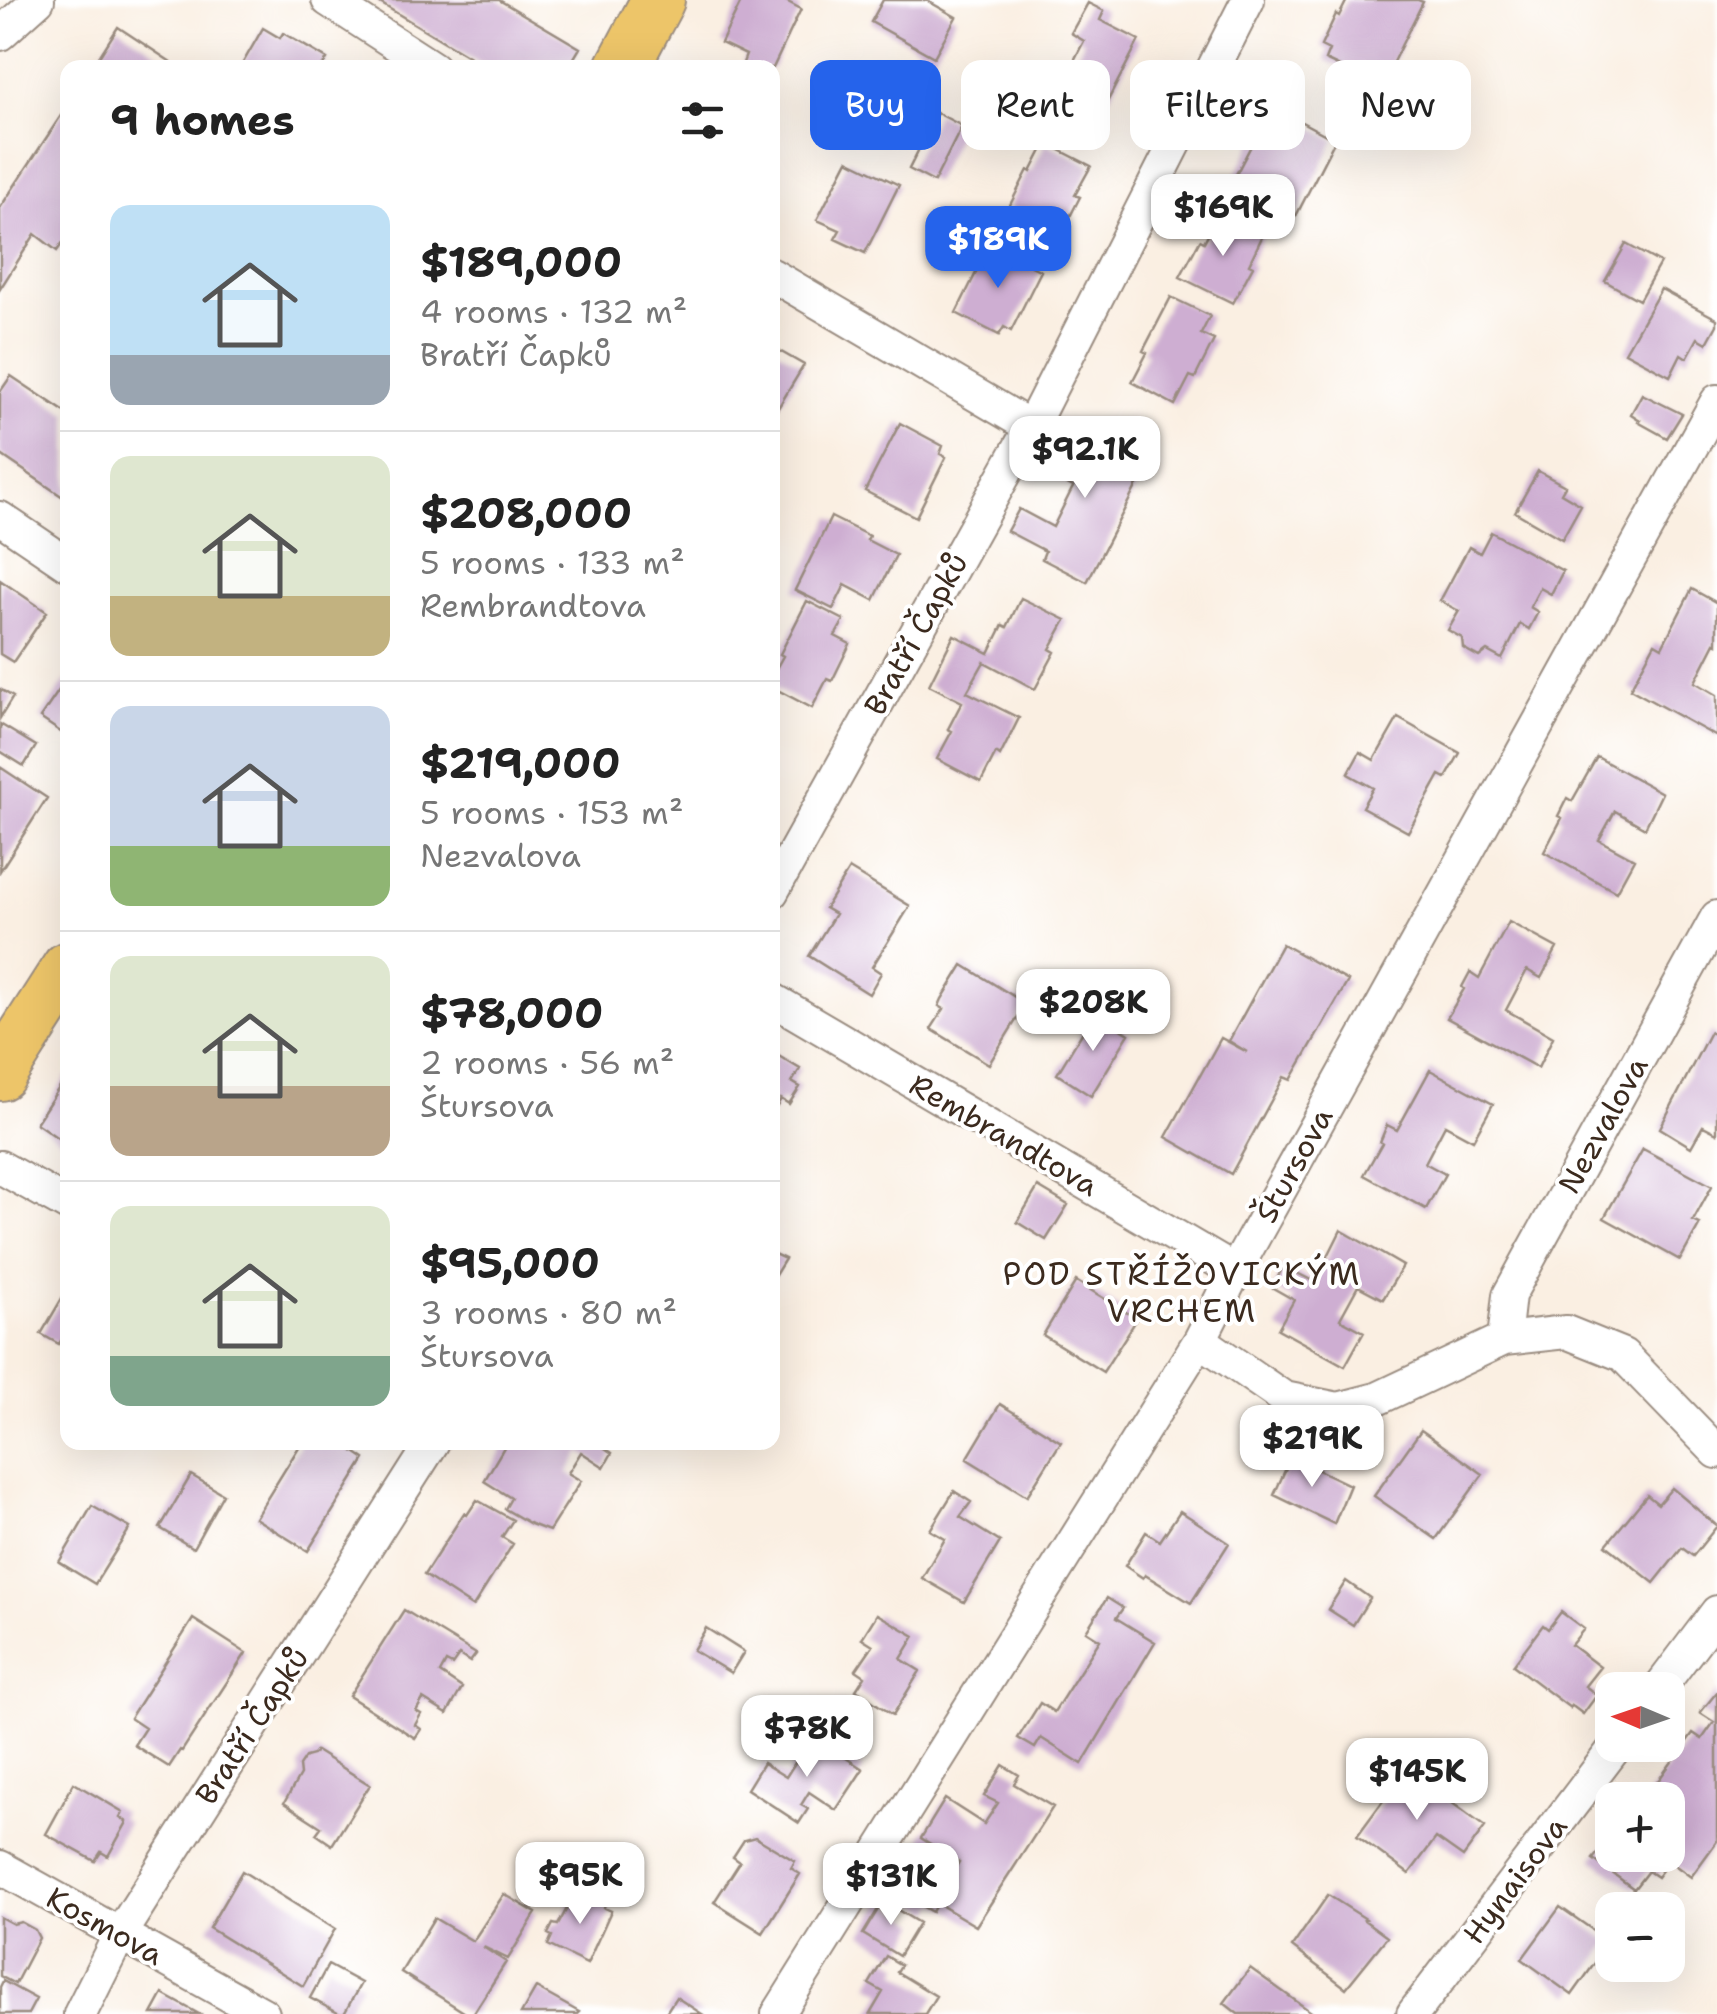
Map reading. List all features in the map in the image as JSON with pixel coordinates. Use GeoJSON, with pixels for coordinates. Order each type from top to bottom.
{"type":"FeatureCollection","features":[{"type":"Feature","properties":{"kind":"main road"},"geometry":{"type":"LineString","coordinates":[[626,60],[658,0]]}},
{"type":"Feature","properties":{"kind":"main road"},"geometry":{"type":"LineString","coordinates":[[0,1074],[60,980]]}},
{"type":"Feature","properties":{"kind":"street"},"geometry":{"type":"LineString","coordinates":[[0,34],[38,0]]}},
{"type":"Feature","properties":{"kind":"street"},"geometry":{"type":"LineString","coordinates":[[328,0],[422,60]]}},
{"type":"Feature","properties":{"kind":"street","name":"Bratří Čapků"},"geometry":{"type":"LineString","coordinates":[[780,878],[1032,427],[1248,0]]}},
{"type":"Feature","properties":{"kind":"street"},"geometry":{"type":"LineString","coordinates":[[780,279],[1032,427]]}},
{"type":"Feature","properties":{"kind":"street","name":"Štursova"},"geometry":{"type":"LineString","coordinates":[[778,2014],[1200,1340],[1717,401]]}},
{"type":"Feature","properties":{"kind":"street"},"geometry":{"type":"LineString","coordinates":[[0,518],[60,559]]}},
{"type":"Feature","properties":{"kind":"street","name":"Nezvalova"},"geometry":{"type":"LineString","coordinates":[[1504,1338],[1509,1295],[1717,918]]}},
{"type":"Feature","properties":{"kind":"street","name":"Rembrandtova"},"geometry":{"type":"LineString","coordinates":[[780,1004],[1235,1272]]}},
{"type":"Feature","properties":{"kind":"street"},"geometry":{"type":"LineString","coordinates":[[0,1167],[60,1201]]}},
{"type":"Feature","properties":{"kind":"street"},"geometry":{"type":"LineString","coordinates":[[1200,1340],[1284,1398],[1338,1409],[1377,1399],[1504,1338],[1566,1332],[1624,1355],[1717,1452]]}},
{"type":"Feature","properties":{"kind":"street","name":"Bratří Čapků"},"geometry":{"type":"LineString","coordinates":[[80,2014],[120,1934],[428,1450]]}},
{"type":"Feature","properties":{"kind":"street"},"geometry":{"type":"LineString","coordinates":[[1672,1672],[1717,1612]]}},
{"type":"Feature","properties":{"kind":"street","name":"Hynaisova"},"geometry":{"type":"LineString","coordinates":[[1413,2014],[1604,1762]]}},
{"type":"Feature","properties":{"kind":"street","name":"Kosmova"},"geometry":{"type":"LineString","coordinates":[[0,1867],[263,2014]]}},
{"type":"Feature","properties":{"kind":"building"},"geometry":{"type":"Polygon","coordinates":[[[375,0],[499,0],[580,48],[573,60],[475,60],[375,0]]]}},
{"type":"Feature","properties":{"kind":"building"},"geometry":{"type":"Polygon","coordinates":[[[742,0],[784,0],[801,9],[777,60],[744,60],[746,55],[721,43],[742,0]]]}},
{"type":"Feature","properties":{"kind":"building"},"geometry":{"type":"Polygon","coordinates":[[[883,0],[926,0],[956,17],[934,57],[871,22],[883,0]]]}},
{"type":"Feature","properties":{"kind":"building"},"geometry":{"type":"Polygon","coordinates":[[[1347,0],[1423,2],[1394,60],[1325,60],[1329,50],[1321,46],[1336,14],[1339,16],[1347,0]]]}},
{"type":"Feature","properties":{"kind":"building"},"geometry":{"type":"Polygon","coordinates":[[[1088,3],[1104,11],[1100,20],[1139,40],[1110,96],[1110,60],[1074,60],[1084,41],[1071,33],[1088,3]]]}},
{"type":"Feature","properties":{"kind":"building"},"geometry":{"type":"Polygon","coordinates":[[[118,27],[168,60],[97,60],[118,27]]]}},
{"type":"Feature","properties":{"kind":"building"},"geometry":{"type":"Polygon","coordinates":[[[263,28],[280,38],[283,33],[327,59],[326,60],[245,60],[263,28]]]}},
{"type":"Feature","properties":{"kind":"building"},"geometry":{"type":"Polygon","coordinates":[[[941,115],[961,125],[934,182],[909,169],[918,150],[941,150],[941,115]]]}},
{"type":"Feature","properties":{"kind":"building"},"geometry":{"type":"Polygon","coordinates":[[[60,117],[60,247],[57,251],[35,234],[0,289],[0,208],[60,117]]]}},
{"type":"Feature","properties":{"kind":"building"},"geometry":{"type":"Polygon","coordinates":[[[1305,124],[1325,135],[1325,150],[1330,150],[1296,216],[1232,182],[1249,150],[1305,150],[1305,124]]]}},
{"type":"Feature","properties":{"kind":"building"},"geometry":{"type":"Polygon","coordinates":[[[1042,150],[1060,150],[1091,166],[1061,234],[1009,207],[1028,170],[1031,172],[1042,150]]]}},
{"type":"Feature","properties":{"kind":"building"},"geometry":{"type":"Polygon","coordinates":[[[848,160],[899,185],[865,253],[835,239],[840,230],[817,220],[848,160]]]}},
{"type":"Feature","properties":{"kind":"building"},"geometry":{"type":"Polygon","coordinates":[[[1219,213],[1263,235],[1249,264],[1253,266],[1233,303],[1180,277],[1219,213]]]}},
{"type":"Feature","properties":{"kind":"building"},"geometry":{"type":"Polygon","coordinates":[[[1626,244],[1660,263],[1639,300],[1605,281],[1626,244]]]}},
{"type":"Feature","properties":{"kind":"building"},"geometry":{"type":"Polygon","coordinates":[[[990,245],[1041,271],[1011,331],[1004,327],[999,335],[956,313],[990,245]]]}},
{"type":"Feature","properties":{"kind":"building"},"geometry":{"type":"Polygon","coordinates":[[[1661,289],[1717,319],[1707,343],[1698,338],[1687,358],[1681,354],[1670,376],[1625,352],[1661,289]]]}},
{"type":"Feature","properties":{"kind":"building"},"geometry":{"type":"Polygon","coordinates":[[[1171,297],[1210,316],[1201,334],[1214,340],[1195,378],[1190,376],[1175,405],[1132,382],[1171,297]]]}},
{"type":"Feature","properties":{"kind":"building"},"geometry":{"type":"Polygon","coordinates":[[[780,351],[804,365],[780,405],[780,351]]]}},
{"type":"Feature","properties":{"kind":"building"},"geometry":{"type":"Polygon","coordinates":[[[11,376],[60,409],[60,495],[0,454],[0,392],[11,376]]]}},
{"type":"Feature","properties":{"kind":"building"},"geometry":{"type":"Polygon","coordinates":[[[1642,394],[1682,414],[1667,438],[1631,414],[1642,394]]]}},
{"type":"Feature","properties":{"kind":"building"},"geometry":{"type":"Polygon","coordinates":[[[900,423],[943,446],[940,454],[946,457],[916,517],[865,491],[900,423]]]}},
{"type":"Feature","properties":{"kind":"building"},"geometry":{"type":"Polygon","coordinates":[[[1100,432],[1122,444],[1126,436],[1155,450],[1087,582],[1042,559],[1045,551],[1007,531],[1019,509],[1053,527],[1073,487],[1039,470],[1057,435],[1090,452],[1100,432]]]}},
{"type":"Feature","properties":{"kind":"building"},"geometry":{"type":"Polygon","coordinates":[[[1538,471],[1565,486],[1561,493],[1581,505],[1562,539],[1515,512],[1538,471]]]}},
{"type":"Feature","properties":{"kind":"building"},"geometry":{"type":"Polygon","coordinates":[[[831,517],[896,555],[874,600],[845,585],[833,609],[795,590],[831,517]]]}},
{"type":"Feature","properties":{"kind":"building"},"geometry":{"type":"Polygon","coordinates":[[[1491,532],[1563,571],[1551,594],[1540,588],[1530,607],[1538,612],[1529,629],[1520,624],[1502,659],[1487,651],[1479,657],[1463,648],[1462,638],[1448,630],[1459,611],[1440,601],[1469,547],[1480,553],[1491,532]]]}},
{"type":"Feature","properties":{"kind":"building"},"geometry":{"type":"Polygon","coordinates":[[[0,580],[47,612],[13,662],[0,654],[0,580]]]}},
{"type":"Feature","properties":{"kind":"building"},"geometry":{"type":"Polygon","coordinates":[[[1692,589],[1717,603],[1717,644],[1695,682],[1717,695],[1717,737],[1630,689],[1655,643],[1662,647],[1692,589]]]}},
{"type":"Feature","properties":{"kind":"building"},"geometry":{"type":"Polygon","coordinates":[[[1021,598],[1066,620],[1050,649],[1055,652],[1035,689],[984,662],[967,692],[1019,718],[1000,756],[996,753],[981,782],[937,759],[962,702],[929,685],[954,635],[989,653],[1021,598]]]}},
{"type":"Feature","properties":{"kind":"building"},"geometry":{"type":"Polygon","coordinates":[[[807,601],[844,620],[835,636],[850,644],[832,681],[827,679],[812,708],[780,691],[780,654],[807,601]]]}},
{"type":"Feature","properties":{"kind":"building"},"geometry":{"type":"Polygon","coordinates":[[[0,689],[13,697],[0,718],[0,689]]]}},
{"type":"Feature","properties":{"kind":"building"},"geometry":{"type":"Polygon","coordinates":[[[60,689],[60,732],[40,718],[60,689]]]}},
{"type":"Feature","properties":{"kind":"building"},"geometry":{"type":"Polygon","coordinates":[[[1398,718],[1460,753],[1446,778],[1440,775],[1408,832],[1362,807],[1373,788],[1348,774],[1360,752],[1374,760],[1398,718]]]}},
{"type":"Feature","properties":{"kind":"building"},"geometry":{"type":"Polygon","coordinates":[[[0,724],[36,746],[24,766],[0,751],[0,724]]]}},
{"type":"Feature","properties":{"kind":"building"},"geometry":{"type":"Polygon","coordinates":[[[1597,757],[1662,793],[1645,828],[1615,811],[1599,840],[1634,859],[1616,892],[1544,852],[1562,818],[1558,816],[1567,798],[1572,801],[1597,757]]]}},
{"type":"Feature","properties":{"kind":"building"},"geometry":{"type":"Polygon","coordinates":[[[0,767],[47,798],[0,871],[0,767]]]}},
{"type":"Feature","properties":{"kind":"building"},"geometry":{"type":"Polygon","coordinates":[[[849,869],[910,906],[872,967],[881,973],[869,994],[809,956],[835,914],[825,908],[849,869]]]}},
{"type":"Feature","properties":{"kind":"building"},"geometry":{"type":"Polygon","coordinates":[[[1509,922],[1557,948],[1541,978],[1527,970],[1506,1010],[1553,1037],[1538,1068],[1447,1018],[1470,972],[1479,978],[1509,922]]]}},
{"type":"Feature","properties":{"kind":"building"},"geometry":{"type":"Polygon","coordinates":[[[1282,944],[1348,981],[1291,1080],[1284,1077],[1231,1174],[1166,1137],[1221,1038],[1247,1052],[1229,1041],[1282,944]]]}},
{"type":"Feature","properties":{"kind":"building"},"geometry":{"type":"Polygon","coordinates":[[[963,965],[1026,1004],[989,1064],[931,1029],[944,1009],[939,1006],[942,999],[963,965]]]}},
{"type":"Feature","properties":{"kind":"building"},"geometry":{"type":"Polygon","coordinates":[[[1095,1012],[1129,1034],[1091,1096],[1057,1074],[1095,1012]]]}},
{"type":"Feature","properties":{"kind":"building"},"geometry":{"type":"Polygon","coordinates":[[[1710,1032],[1717,1036],[1717,1133],[1703,1126],[1691,1147],[1660,1128],[1710,1032]]]}},
{"type":"Feature","properties":{"kind":"building"},"geometry":{"type":"Polygon","coordinates":[[[780,1057],[800,1069],[792,1082],[800,1087],[789,1104],[781,1099],[780,1057]]]}},
{"type":"Feature","properties":{"kind":"building"},"geometry":{"type":"Polygon","coordinates":[[[1430,1070],[1493,1104],[1473,1140],[1445,1125],[1425,1163],[1445,1174],[1426,1209],[1364,1175],[1387,1125],[1397,1130],[1430,1070]]]}},
{"type":"Feature","properties":{"kind":"building"},"geometry":{"type":"Polygon","coordinates":[[[60,1086],[60,1140],[36,1123],[60,1086]]]}},
{"type":"Feature","properties":{"kind":"building"},"geometry":{"type":"Polygon","coordinates":[[[1643,1149],[1712,1186],[1693,1221],[1700,1224],[1680,1260],[1604,1218],[1643,1149]]]}},
{"type":"Feature","properties":{"kind":"building"},"geometry":{"type":"Polygon","coordinates":[[[1038,1187],[1068,1205],[1046,1240],[1017,1222],[1038,1187]]]}},
{"type":"Feature","properties":{"kind":"building"},"geometry":{"type":"Polygon","coordinates":[[[1341,1230],[1403,1266],[1383,1299],[1358,1286],[1340,1319],[1364,1332],[1345,1366],[1278,1329],[1294,1300],[1273,1288],[1283,1266],[1315,1282],[1341,1230]]]}},
{"type":"Feature","properties":{"kind":"building"},"geometry":{"type":"Polygon","coordinates":[[[1076,1281],[1137,1319],[1103,1372],[1043,1335],[1076,1281]]]}},
{"type":"Feature","properties":{"kind":"building"},"geometry":{"type":"Polygon","coordinates":[[[60,1302],[60,1342],[41,1334],[60,1302]]]}},
{"type":"Feature","properties":{"kind":"building"},"geometry":{"type":"Polygon","coordinates":[[[1000,1404],[1061,1442],[1027,1496],[967,1459],[1000,1404]]]}},
{"type":"Feature","properties":{"kind":"building"},"geometry":{"type":"Polygon","coordinates":[[[1421,1430],[1483,1474],[1436,1539],[1374,1496],[1421,1430]]]}},
{"type":"Feature","properties":{"kind":"building"},"geometry":{"type":"Polygon","coordinates":[[[297,1450],[352,1450],[365,1459],[308,1551],[255,1518],[297,1450]]]}},
{"type":"Feature","properties":{"kind":"building"},"geometry":{"type":"Polygon","coordinates":[[[502,1450],[608,1450],[612,1453],[604,1467],[581,1452],[568,1473],[581,1481],[549,1531],[505,1509],[511,1498],[484,1481],[502,1450]]]}},
{"type":"Feature","properties":{"kind":"building"},"geometry":{"type":"Polygon","coordinates":[[[1291,1457],[1350,1485],[1334,1524],[1274,1495],[1291,1457]]]}},
{"type":"Feature","properties":{"kind":"building"},"geometry":{"type":"Polygon","coordinates":[[[191,1475],[223,1494],[193,1548],[160,1528],[191,1475]]]}},
{"type":"Feature","properties":{"kind":"building"},"geometry":{"type":"Polygon","coordinates":[[[1672,1488],[1717,1526],[1693,1556],[1682,1548],[1654,1583],[1606,1545],[1647,1495],[1658,1504],[1672,1488]]]}},
{"type":"Feature","properties":{"kind":"building"},"geometry":{"type":"Polygon","coordinates":[[[954,1491],[971,1502],[960,1517],[1000,1542],[964,1602],[922,1578],[945,1539],[930,1530],[954,1491]]]}},
{"type":"Feature","properties":{"kind":"building"},"geometry":{"type":"Polygon","coordinates":[[[477,1500],[513,1520],[502,1537],[513,1544],[473,1607],[424,1575],[464,1513],[467,1515],[477,1500]]]}},
{"type":"Feature","properties":{"kind":"building"},"geometry":{"type":"Polygon","coordinates":[[[92,1506],[130,1528],[95,1584],[59,1562],[92,1506]]]}},
{"type":"Feature","properties":{"kind":"building"},"geometry":{"type":"Polygon","coordinates":[[[1180,1511],[1229,1543],[1191,1603],[1125,1566],[1146,1532],[1160,1541],[1180,1511]]]}},
{"type":"Feature","properties":{"kind":"building"},"geometry":{"type":"Polygon","coordinates":[[[1346,1581],[1370,1598],[1353,1625],[1328,1609],[1346,1581]]]}},
{"type":"Feature","properties":{"kind":"building"},"geometry":{"type":"Polygon","coordinates":[[[1107,1598],[1123,1608],[1116,1618],[1155,1642],[1082,1764],[1041,1738],[1035,1748],[1018,1738],[1040,1703],[1054,1712],[1100,1640],[1086,1631],[1107,1598]]]}},
{"type":"Feature","properties":{"kind":"building"},"geometry":{"type":"Polygon","coordinates":[[[404,1610],[476,1654],[470,1662],[459,1655],[452,1665],[446,1662],[440,1673],[462,1688],[447,1714],[423,1699],[416,1711],[421,1714],[415,1725],[421,1729],[415,1738],[349,1696],[404,1610]]]}},
{"type":"Feature","properties":{"kind":"building"},"geometry":{"type":"Polygon","coordinates":[[[1561,1612],[1584,1629],[1571,1645],[1600,1667],[1585,1686],[1595,1698],[1583,1714],[1513,1665],[1543,1625],[1548,1629],[1561,1612]]]}},
{"type":"Feature","properties":{"kind":"building"},"geometry":{"type":"Polygon","coordinates":[[[877,1614],[915,1636],[901,1659],[920,1671],[893,1715],[856,1690],[865,1676],[856,1670],[873,1645],[862,1638],[877,1614]]]}},
{"type":"Feature","properties":{"kind":"building"},"geometry":{"type":"Polygon","coordinates":[[[193,1619],[246,1653],[169,1767],[134,1745],[145,1728],[130,1718],[193,1619]]]}},
{"type":"Feature","properties":{"kind":"building"},"geometry":{"type":"Polygon","coordinates":[[[706,1628],[744,1652],[731,1673],[693,1650],[706,1628]]]}},
{"type":"Feature","properties":{"kind":"building"},"geometry":{"type":"Polygon","coordinates":[[[1717,1692],[1717,1841],[1691,1877],[1684,1872],[1685,1782],[1657,1782],[1672,1762],[1685,1762],[1685,1744],[1693,1733],[1702,1739],[1714,1722],[1700,1713],[1717,1692]]]}},
{"type":"Feature","properties":{"kind":"building"},"geometry":{"type":"Polygon","coordinates":[[[812,1736],[863,1769],[836,1810],[809,1792],[801,1805],[808,1809],[799,1823],[747,1789],[763,1763],[786,1777],[812,1736]]]}},
{"type":"Feature","properties":{"kind":"building"},"geometry":{"type":"Polygon","coordinates":[[[316,1751],[370,1785],[332,1845],[316,1834],[321,1827],[284,1803],[300,1775],[299,1766],[316,1751]]]}},
{"type":"Feature","properties":{"kind":"building"},"geometry":{"type":"Polygon","coordinates":[[[1003,1765],[1019,1775],[1014,1784],[1053,1807],[976,1926],[937,1903],[932,1912],[915,1902],[934,1871],[948,1880],[959,1862],[921,1838],[945,1799],[984,1824],[998,1803],[984,1796],[1003,1765]]]}},
{"type":"Feature","properties":{"kind":"building"},"geometry":{"type":"Polygon","coordinates":[[[1399,1769],[1404,1773],[1407,1770],[1485,1827],[1463,1857],[1436,1838],[1409,1874],[1357,1836],[1391,1790],[1386,1787],[1399,1769]]]}},
{"type":"Feature","properties":{"kind":"building"},"geometry":{"type":"Polygon","coordinates":[[[74,1783],[123,1812],[120,1817],[127,1822],[108,1856],[101,1852],[95,1861],[46,1834],[74,1783]]]}},
{"type":"Feature","properties":{"kind":"building"},"geometry":{"type":"Polygon","coordinates":[[[755,1837],[795,1861],[791,1868],[800,1874],[763,1933],[714,1902],[740,1862],[733,1857],[744,1840],[755,1837]]]}},
{"type":"Feature","properties":{"kind":"building"},"geometry":{"type":"Polygon","coordinates":[[[242,1871],[335,1929],[303,1986],[209,1928],[242,1871]]]}},
{"type":"Feature","properties":{"kind":"building"},"geometry":{"type":"Polygon","coordinates":[[[1611,1872],[1647,1872],[1634,1889],[1611,1872]]]}},
{"type":"Feature","properties":{"kind":"building"},"geometry":{"type":"Polygon","coordinates":[[[578,1888],[605,1902],[604,1908],[611,1911],[587,1964],[548,1945],[553,1924],[558,1925],[578,1888]]]}},
{"type":"Feature","properties":{"kind":"building"},"geometry":{"type":"Polygon","coordinates":[[[504,1894],[536,1913],[508,1959],[483,1947],[506,1962],[473,2014],[467,2014],[401,1972],[434,1918],[473,1941],[504,1894]]]}},
{"type":"Feature","properties":{"kind":"building"},"geometry":{"type":"Polygon","coordinates":[[[1328,1895],[1387,1937],[1346,1988],[1292,1947],[1328,1895]]]}},
{"type":"Feature","properties":{"kind":"building"},"geometry":{"type":"Polygon","coordinates":[[[883,1901],[919,1923],[899,1956],[863,1934],[883,1901]]]}},
{"type":"Feature","properties":{"kind":"building"},"geometry":{"type":"Polygon","coordinates":[[[1560,1907],[1595,1932],[1595,1963],[1572,1995],[1522,1959],[1560,1907]]]}},
{"type":"Feature","properties":{"kind":"building"},"geometry":{"type":"Polygon","coordinates":[[[0,1917],[13,1924],[21,1922],[35,1930],[39,1938],[15,1984],[0,1976],[0,1917]]]}},
{"type":"Feature","properties":{"kind":"building"},"geometry":{"type":"Polygon","coordinates":[[[886,1956],[901,1965],[897,1972],[936,1996],[925,2014],[870,2014],[883,1992],[869,1984],[886,1956]]]}},
{"type":"Feature","properties":{"kind":"building"},"geometry":{"type":"Polygon","coordinates":[[[328,1965],[361,1983],[344,2014],[310,1998],[328,1965]]]}},
{"type":"Feature","properties":{"kind":"building"},"geometry":{"type":"Polygon","coordinates":[[[1250,1968],[1314,2014],[1238,2014],[1224,2003],[1250,1968]]]}},
{"type":"Feature","properties":{"kind":"building"},"geometry":{"type":"Polygon","coordinates":[[[3,1981],[36,1999],[28,2014],[0,2014],[3,1981]]]}},
{"type":"Feature","properties":{"kind":"building"},"geometry":{"type":"Polygon","coordinates":[[[536,1988],[579,2012],[521,2014],[536,1988]]]}},
{"type":"Feature","properties":{"kind":"building"},"geometry":{"type":"Polygon","coordinates":[[[163,1994],[199,2014],[152,2014],[163,1994]]]}},
{"type":"Feature","properties":{"kind":"building"},"geometry":{"type":"Polygon","coordinates":[[[676,1997],[702,2014],[665,2014],[676,1997]]]}},
{"type":"Feature","properties":{"kind":"district","name":"POD STŘÍŽOVICKÝM VRCHEM"},"geometry":{"type":"Point","coordinates":[1182,1292]}}]}
